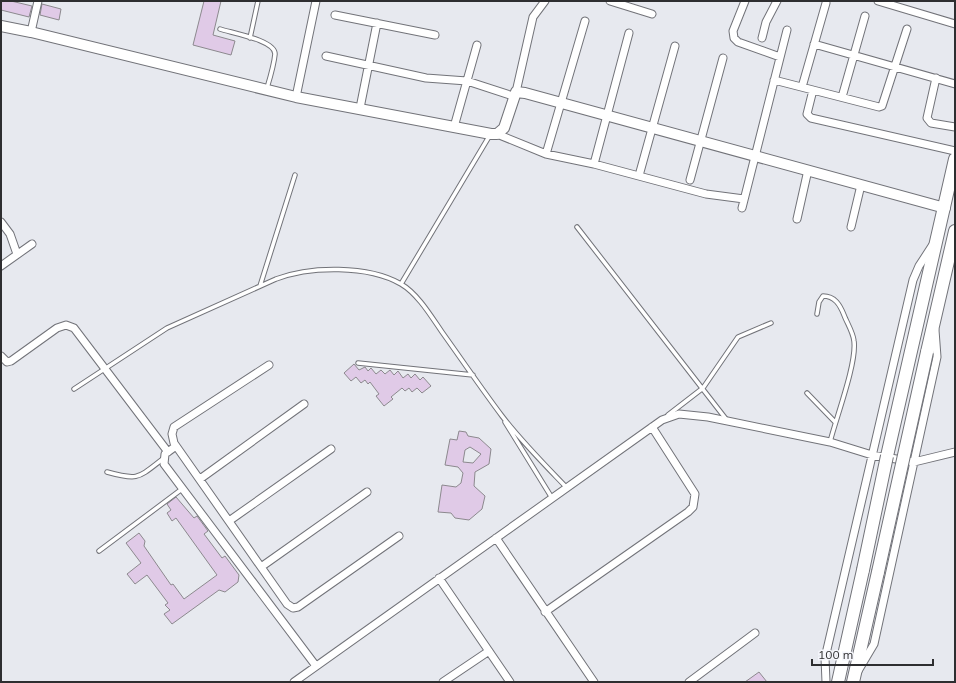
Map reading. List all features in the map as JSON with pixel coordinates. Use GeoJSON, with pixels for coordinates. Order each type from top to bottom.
{"type":"FeatureCollection","features":[{"type":"Feature","properties":{"kind":"main road"},"geometry":{"type":"LineString","coordinates":[[1,26],[296,97],[494,134],[504,128],[514,94],[561,103],[945,208]]}},
{"type":"Feature","properties":{"kind":"main road"},"geometry":{"type":"LineString","coordinates":[[838,682],[955,159]]}},
{"type":"Feature","properties":{"kind":"main road"},"geometry":{"type":"LineString","coordinates":[[854,680],[955,231]]}},
{"type":"Feature","properties":{"kind":"street"},"geometry":{"type":"LineString","coordinates":[[31,32],[38,1]]}},
{"type":"Feature","properties":{"kind":"street"},"geometry":{"type":"LineString","coordinates":[[296,97],[316,1]]}},
{"type":"Feature","properties":{"kind":"street"},"geometry":{"type":"LineString","coordinates":[[326,56],[426,78],[467,81],[514,94],[533,17],[545,1]]}},
{"type":"Feature","properties":{"kind":"street"},"geometry":{"type":"LineString","coordinates":[[610,1],[652,14]]}},
{"type":"Feature","properties":{"kind":"street"},"geometry":{"type":"LineString","coordinates":[[745,1],[733,32],[734,38],[738,42],[780,57]]}},
{"type":"Feature","properties":{"kind":"street"},"geometry":{"type":"LineString","coordinates":[[762,38],[766,22],[777,1]]}},
{"type":"Feature","properties":{"kind":"street"},"geometry":{"type":"LineString","coordinates":[[878,1],[955,24]]}},
{"type":"Feature","properties":{"kind":"street"},"geometry":{"type":"LineString","coordinates":[[802,87],[826,3]]}},
{"type":"Feature","properties":{"kind":"street"},"geometry":{"type":"LineString","coordinates":[[335,15],[435,35]]}},
{"type":"Feature","properties":{"kind":"street"},"geometry":{"type":"LineString","coordinates":[[842,97],[865,16]]}},
{"type":"Feature","properties":{"kind":"street"},"geometry":{"type":"LineString","coordinates":[[546,154],[584,21]]}},
{"type":"Feature","properties":{"kind":"street"},"geometry":{"type":"LineString","coordinates":[[360,108],[377,23]]}},
{"type":"Feature","properties":{"kind":"street"},"geometry":{"type":"LineString","coordinates":[[774,80],[882,106],[896,67],[907,29]]}},
{"type":"Feature","properties":{"kind":"street"},"geometry":{"type":"LineString","coordinates":[[742,208],[787,30]]}},
{"type":"Feature","properties":{"kind":"street"},"geometry":{"type":"LineString","coordinates":[[594,164],[630,33]]}},
{"type":"Feature","properties":{"kind":"street"},"geometry":{"type":"LineString","coordinates":[[454,127],[477,44]]}},
{"type":"Feature","properties":{"kind":"street"},"geometry":{"type":"LineString","coordinates":[[814,44],[955,84]]}},
{"type":"Feature","properties":{"kind":"street"},"geometry":{"type":"LineString","coordinates":[[640,172],[675,46]]}},
{"type":"Feature","properties":{"kind":"street"},"geometry":{"type":"LineString","coordinates":[[690,180],[723,58]]}},
{"type":"Feature","properties":{"kind":"street"},"geometry":{"type":"LineString","coordinates":[[936,78],[926,118],[931,123],[955,127]]}},
{"type":"Feature","properties":{"kind":"street"},"geometry":{"type":"LineString","coordinates":[[813,90],[807,114],[811,118],[955,151]]}},
{"type":"Feature","properties":{"kind":"street"},"geometry":{"type":"LineString","coordinates":[[494,134],[546,154],[594,164],[706,194],[744,199]]}},
{"type":"Feature","properties":{"kind":"street"},"geometry":{"type":"LineString","coordinates":[[797,219],[808,170]]}},
{"type":"Feature","properties":{"kind":"street"},"geometry":{"type":"LineString","coordinates":[[851,227],[861,185]]}},
{"type":"Feature","properties":{"kind":"street"},"geometry":{"type":"LineString","coordinates":[[1,222],[10,234],[17,254]]}},
{"type":"Feature","properties":{"kind":"street"},"geometry":{"type":"LineString","coordinates":[[826,682],[825,658],[914,276],[939,236]]}},
{"type":"Feature","properties":{"kind":"street"},"geometry":{"type":"LineString","coordinates":[[1,266],[32,244]]}},
{"type":"Feature","properties":{"kind":"street"},"geometry":{"type":"LineString","coordinates":[[854,680],[874,644],[937,357],[934,324]]}},
{"type":"Feature","properties":{"kind":"street"},"geometry":{"type":"LineString","coordinates":[[1,356],[4,364],[11,361],[56,328],[66,325],[74,328],[168,452]]}},
{"type":"Feature","properties":{"kind":"street"},"geometry":{"type":"LineString","coordinates":[[269,365],[174,427],[172,434],[176,446],[287,604],[293,608],[298,607],[399,536]]}},
{"type":"Feature","properties":{"kind":"street"},"geometry":{"type":"LineString","coordinates":[[200,480],[304,404]]}},
{"type":"Feature","properties":{"kind":"street"},"geometry":{"type":"LineString","coordinates":[[294,682],[662,420],[679,414],[708,416],[830,442],[872,455],[914,462],[955,452]]}},
{"type":"Feature","properties":{"kind":"street"},"geometry":{"type":"LineString","coordinates":[[545,612],[693,507],[695,494],[652,427]]}},
{"type":"Feature","properties":{"kind":"street"},"geometry":{"type":"LineString","coordinates":[[176,446],[168,452],[164,458],[164,464],[316,666]]}},
{"type":"Feature","properties":{"kind":"street"},"geometry":{"type":"LineString","coordinates":[[229,521],[331,449]]}},
{"type":"Feature","properties":{"kind":"street"},"geometry":{"type":"LineString","coordinates":[[261,567],[367,492]]}},
{"type":"Feature","properties":{"kind":"street"},"geometry":{"type":"LineString","coordinates":[[496,538],[594,682]]}},
{"type":"Feature","properties":{"kind":"street"},"geometry":{"type":"LineString","coordinates":[[439,578],[510,682]]}},
{"type":"Feature","properties":{"kind":"street"},"geometry":{"type":"LineString","coordinates":[[689,682],[755,633]]}},
{"type":"Feature","properties":{"kind":"street"},"geometry":{"type":"LineString","coordinates":[[443,682],[489,651]]}},
{"type":"Feature","properties":{"kind":"lane"},"geometry":{"type":"LineString","coordinates":[[250,38],[258,1]]}},
{"type":"Feature","properties":{"kind":"lane"},"geometry":{"type":"LineString","coordinates":[[220,29],[267,42],[273,47],[275,53],[267,90]]}},
{"type":"Feature","properties":{"kind":"lane"},"geometry":{"type":"LineString","coordinates":[[401,284],[494,134]]}},
{"type":"Feature","properties":{"kind":"lane"},"geometry":{"type":"LineString","coordinates":[[260,286],[295,175]]}},
{"type":"Feature","properties":{"kind":"lane"},"geometry":{"type":"LineString","coordinates":[[577,227],[728,421]]}},
{"type":"Feature","properties":{"kind":"lane"},"geometry":{"type":"LineString","coordinates":[[74,389],[167,328],[292,273],[330,270],[365,272],[401,284],[414,294],[503,417],[552,499]]}},
{"type":"Feature","properties":{"kind":"lane"},"geometry":{"type":"LineString","coordinates":[[817,314],[819,302],[823,296],[829,296],[835,300],[842,310],[854,338],[852,362],[830,442]]}},
{"type":"Feature","properties":{"kind":"lane"},"geometry":{"type":"LineString","coordinates":[[662,420],[702,388],[738,337],[772,323]]}},
{"type":"Feature","properties":{"kind":"lane"},"geometry":{"type":"LineString","coordinates":[[358,362],[473,375]]}},
{"type":"Feature","properties":{"kind":"lane"},"geometry":{"type":"LineString","coordinates":[[807,393],[835,422]]}},
{"type":"Feature","properties":{"kind":"lane"},"geometry":{"type":"LineString","coordinates":[[503,417],[567,488]]}},
{"type":"Feature","properties":{"kind":"lane"},"geometry":{"type":"LineString","coordinates":[[107,472],[135,478],[141,476],[164,458]]}},
{"type":"Feature","properties":{"kind":"lane"},"geometry":{"type":"LineString","coordinates":[[99,551],[182,489]]}},
{"type":"Feature","properties":{"kind":"building"},"geometry":{"type":"Polygon","coordinates":[[[1,1],[11,1],[32,6],[29,17],[1,10],[1,1]]]}},
{"type":"Feature","properties":{"kind":"building"},"geometry":{"type":"Polygon","coordinates":[[[204,1],[221,1],[213,35],[235,41],[231,55],[193,45],[204,1]]]}},
{"type":"Feature","properties":{"kind":"building"},"geometry":{"type":"Polygon","coordinates":[[[42,4],[61,9],[59,20],[40,15],[42,4]]]}},
{"type":"Feature","properties":{"kind":"building"},"geometry":{"type":"Polygon","coordinates":[[[354,364],[359,370],[365,367],[368,371],[371,368],[376,374],[381,370],[385,374],[390,370],[394,375],[398,371],[403,378],[408,374],[411,378],[415,374],[420,380],[423,377],[431,386],[422,393],[417,388],[412,392],[409,388],[405,391],[402,388],[391,397],[393,399],[384,406],[376,396],[379,394],[370,382],[368,384],[365,380],[361,383],[356,377],[351,381],[344,373],[354,364]]]}},
{"type":"Feature","properties":{"kind":"building"},"geometry":{"type":"Polygon","coordinates":[[[459,431],[466,432],[468,436],[479,438],[491,449],[489,464],[475,472],[474,486],[485,496],[482,509],[469,520],[455,518],[451,513],[438,512],[442,485],[456,487],[461,483],[463,473],[458,467],[445,465],[450,439],[457,440],[459,431]],[[470,447],[465,450],[463,462],[473,463],[481,454],[470,447]]]}},
{"type":"Feature","properties":{"kind":"building"},"geometry":{"type":"Polygon","coordinates":[[[176,497],[194,518],[197,516],[208,531],[204,534],[222,558],[225,556],[239,575],[238,582],[225,592],[219,590],[172,624],[164,614],[170,610],[165,605],[168,603],[147,575],[135,584],[127,574],[141,563],[126,543],[139,533],[145,541],[144,546],[171,585],[173,584],[184,599],[217,575],[176,518],[172,521],[167,513],[171,510],[167,504],[176,497]]]}},
{"type":"Feature","properties":{"kind":"building"},"geometry":{"type":"Polygon","coordinates":[[[759,672],[767,682],[745,682],[759,672]]]}}]}
